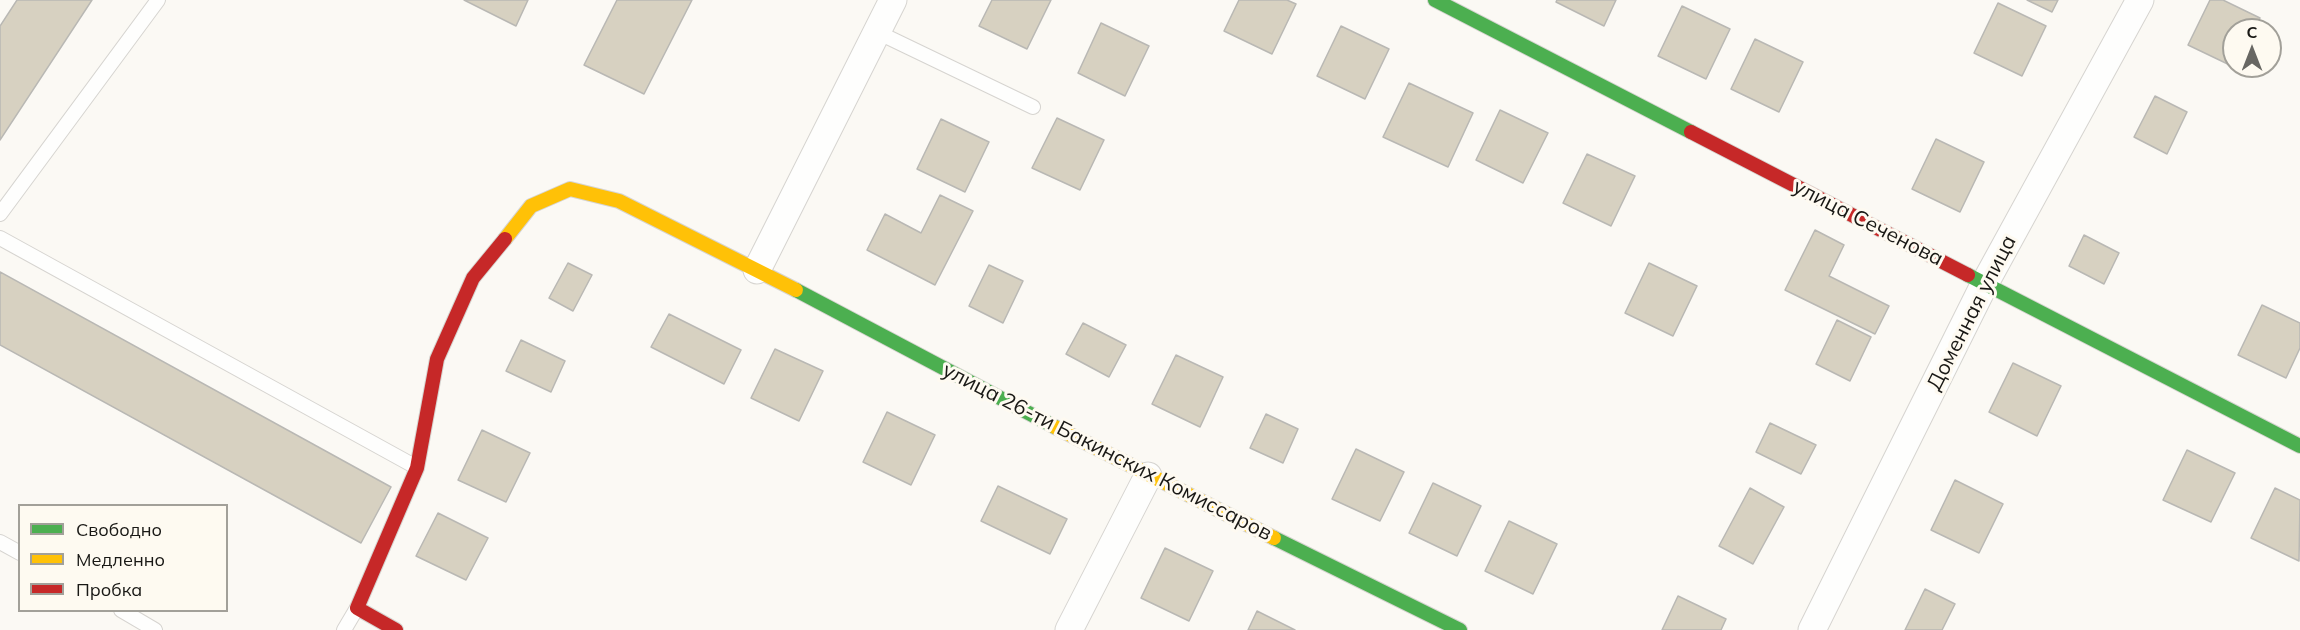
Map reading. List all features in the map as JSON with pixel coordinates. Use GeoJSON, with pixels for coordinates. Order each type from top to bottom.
{"type":"FeatureCollection","features":[{"type":"Feature","properties":{"kind":"street"},"geometry":{"type":"LineString","coordinates":[[757,270],[892,0]]}},
{"type":"Feature","properties":{"kind":"street","name":"улица Сеченова"},"geometry":{"type":"LineString","coordinates":[[1436,0],[2300,446]]}},
{"type":"Feature","properties":{"kind":"street","name":"Доменная улица"},"geometry":{"type":"LineString","coordinates":[[1812,630],[1985,283],[2140,0]]}},
{"type":"Feature","properties":{"kind":"street","name":"улица 26-ти Бакинских Комиссаров"},"geometry":{"type":"LineString","coordinates":[[357,608],[417,468],[437,359],[473,278],[531,206],[570,189],[619,201],[757,270],[1148,476],[1460,630]]}},
{"type":"Feature","properties":{"kind":"street"},"geometry":{"type":"LineString","coordinates":[[1069,630],[1148,476]]}},
{"type":"Feature","properties":{"kind":"street"},"geometry":{"type":"LineString","coordinates":[[357,608],[396,630]]}},
{"type":"Feature","properties":{"kind":"lane"},"geometry":{"type":"LineString","coordinates":[[0,214],[151,3]]}},
{"type":"Feature","properties":{"kind":"lane"},"geometry":{"type":"LineString","coordinates":[[877,32],[1033,107]]}},
{"type":"Feature","properties":{"kind":"lane"},"geometry":{"type":"LineString","coordinates":[[0,238],[417,468]]}},
{"type":"Feature","properties":{"kind":"lane"},"geometry":{"type":"LineString","coordinates":[[0,542],[18,552]]}},
{"type":"Feature","properties":{"kind":"lane"},"geometry":{"type":"LineString","coordinates":[[344,630],[357,608]]}},
{"type":"Feature","properties":{"kind":"lane"},"geometry":{"type":"LineString","coordinates":[[124,612],[155,630]]}},
{"type":"Feature","properties":{"kind":"building"},"geometry":{"type":"Polygon","coordinates":[[[17,0],[92,0],[0,140],[0,26],[17,0]]]}},
{"type":"Feature","properties":{"kind":"building"},"geometry":{"type":"Polygon","coordinates":[[[464,0],[528,0],[516,26],[464,0]]]}},
{"type":"Feature","properties":{"kind":"building"},"geometry":{"type":"Polygon","coordinates":[[[617,0],[692,0],[644,94],[584,65],[617,0]]]}},
{"type":"Feature","properties":{"kind":"building"},"geometry":{"type":"Polygon","coordinates":[[[992,0],[1051,0],[1027,49],[979,26],[992,0]]]}},
{"type":"Feature","properties":{"kind":"building"},"geometry":{"type":"Polygon","coordinates":[[[1239,0],[1287,0],[1296,4],[1272,54],[1224,31],[1239,0]]]}},
{"type":"Feature","properties":{"kind":"building"},"geometry":{"type":"Polygon","coordinates":[[[1557,0],[1616,0],[1604,26],[1556,2],[1557,0]]]}},
{"type":"Feature","properties":{"kind":"building"},"geometry":{"type":"Polygon","coordinates":[[[2027,0],[2058,0],[2052,12],[2027,0]]]}},
{"type":"Feature","properties":{"kind":"building"},"geometry":{"type":"Polygon","coordinates":[[[2210,0],[2223,0],[2260,18],[2222,18],[2222,61],[2188,45],[2210,0]]]}},
{"type":"Feature","properties":{"kind":"building"},"geometry":{"type":"Polygon","coordinates":[[[1998,3],[2046,26],[2022,76],[1974,53],[1998,3]]]}},
{"type":"Feature","properties":{"kind":"building"},"geometry":{"type":"Polygon","coordinates":[[[1682,6],[1730,29],[1706,79],[1658,56],[1682,6]]]}},
{"type":"Feature","properties":{"kind":"building"},"geometry":{"type":"Polygon","coordinates":[[[1101,23],[1149,46],[1125,96],[1078,73],[1101,23]]]}},
{"type":"Feature","properties":{"kind":"building"},"geometry":{"type":"Polygon","coordinates":[[[1341,26],[1389,49],[1365,99],[1317,76],[1341,26]]]}},
{"type":"Feature","properties":{"kind":"building"},"geometry":{"type":"Polygon","coordinates":[[[1755,39],[1803,62],[1779,112],[1731,89],[1755,39]]]}},
{"type":"Feature","properties":{"kind":"building"},"geometry":{"type":"Polygon","coordinates":[[[1409,83],[1473,113],[1448,167],[1383,137],[1409,83]]]}},
{"type":"Feature","properties":{"kind":"building"},"geometry":{"type":"Polygon","coordinates":[[[2155,96],[2187,112],[2167,154],[2134,137],[2155,96]]]}},
{"type":"Feature","properties":{"kind":"building"},"geometry":{"type":"Polygon","coordinates":[[[1500,110],[1548,133],[1523,183],[1476,160],[1500,110]]]}},
{"type":"Feature","properties":{"kind":"building"},"geometry":{"type":"Polygon","coordinates":[[[1057,118],[1104,140],[1080,190],[1032,168],[1057,118]]]}},
{"type":"Feature","properties":{"kind":"building"},"geometry":{"type":"Polygon","coordinates":[[[941,119],[989,142],[965,192],[917,169],[941,119]]]}},
{"type":"Feature","properties":{"kind":"building"},"geometry":{"type":"Polygon","coordinates":[[[1936,139],[1984,162],[1960,212],[1912,189],[1936,139]]]}},
{"type":"Feature","properties":{"kind":"building"},"geometry":{"type":"Polygon","coordinates":[[[1587,154],[1635,176],[1611,226],[1563,203],[1587,154]]]}},
{"type":"Feature","properties":{"kind":"building"},"geometry":{"type":"Polygon","coordinates":[[[940,195],[973,211],[935,285],[867,250],[885,214],[921,233],[940,195]]]}},
{"type":"Feature","properties":{"kind":"building"},"geometry":{"type":"Polygon","coordinates":[[[1815,230],[1844,245],[1829,276],[1889,306],[1875,334],[1785,290],[1815,230]]]}},
{"type":"Feature","properties":{"kind":"building"},"geometry":{"type":"Polygon","coordinates":[[[2084,235],[2119,253],[2104,284],[2069,266],[2084,235]]]}},
{"type":"Feature","properties":{"kind":"building"},"geometry":{"type":"Polygon","coordinates":[[[568,263],[592,275],[573,311],[549,298],[568,263]]]}},
{"type":"Feature","properties":{"kind":"building"},"geometry":{"type":"Polygon","coordinates":[[[1649,263],[1697,286],[1673,336],[1625,313],[1649,263]]]}},
{"type":"Feature","properties":{"kind":"building"},"geometry":{"type":"Polygon","coordinates":[[[989,265],[1023,281],[1003,323],[969,306],[989,265]]]}},
{"type":"Feature","properties":{"kind":"building"},"geometry":{"type":"Polygon","coordinates":[[[0,272],[391,487],[361,543],[0,345],[0,272]]]}},
{"type":"Feature","properties":{"kind":"building"},"geometry":{"type":"Polygon","coordinates":[[[2262,305],[2300,323],[2300,348],[2286,378],[2238,355],[2262,305]]]}},
{"type":"Feature","properties":{"kind":"building"},"geometry":{"type":"Polygon","coordinates":[[[669,314],[741,350],[724,384],[651,347],[669,314]]]}},
{"type":"Feature","properties":{"kind":"building"},"geometry":{"type":"Polygon","coordinates":[[[1837,320],[1871,337],[1850,381],[1816,364],[1837,320]]]}},
{"type":"Feature","properties":{"kind":"building"},"geometry":{"type":"Polygon","coordinates":[[[1083,323],[1126,345],[1109,377],[1066,354],[1083,323]]]}},
{"type":"Feature","properties":{"kind":"building"},"geometry":{"type":"Polygon","coordinates":[[[521,340],[565,361],[551,392],[506,371],[521,340]]]}},
{"type":"Feature","properties":{"kind":"building"},"geometry":{"type":"Polygon","coordinates":[[[775,349],[823,371],[799,421],[751,398],[775,349]]]}},
{"type":"Feature","properties":{"kind":"building"},"geometry":{"type":"Polygon","coordinates":[[[1176,355],[1223,377],[1200,427],[1152,404],[1176,355]]]}},
{"type":"Feature","properties":{"kind":"building"},"geometry":{"type":"Polygon","coordinates":[[[2013,363],[2061,386],[2037,436],[1989,412],[2013,363]]]}},
{"type":"Feature","properties":{"kind":"building"},"geometry":{"type":"Polygon","coordinates":[[[887,412],[935,435],[911,485],[863,462],[887,412]]]}},
{"type":"Feature","properties":{"kind":"building"},"geometry":{"type":"Polygon","coordinates":[[[1266,414],[1298,429],[1283,463],[1250,448],[1266,414]]]}},
{"type":"Feature","properties":{"kind":"building"},"geometry":{"type":"Polygon","coordinates":[[[1770,423],[1816,445],[1801,474],[1756,452],[1770,423]]]}},
{"type":"Feature","properties":{"kind":"building"},"geometry":{"type":"Polygon","coordinates":[[[482,430],[530,453],[506,502],[458,480],[482,430]]]}},
{"type":"Feature","properties":{"kind":"building"},"geometry":{"type":"Polygon","coordinates":[[[1356,449],[1404,472],[1380,521],[1332,499],[1356,449]]]}},
{"type":"Feature","properties":{"kind":"building"},"geometry":{"type":"Polygon","coordinates":[[[2187,450],[2235,473],[2211,522],[2163,500],[2187,450]]]}},
{"type":"Feature","properties":{"kind":"building"},"geometry":{"type":"Polygon","coordinates":[[[1955,480],[2003,504],[1979,553],[1931,530],[1955,480]]]}},
{"type":"Feature","properties":{"kind":"building"},"geometry":{"type":"Polygon","coordinates":[[[1433,483],[1481,506],[1457,556],[1409,533],[1433,483]]]}},
{"type":"Feature","properties":{"kind":"building"},"geometry":{"type":"Polygon","coordinates":[[[998,486],[1067,519],[1050,554],[981,521],[998,486]]]}},
{"type":"Feature","properties":{"kind":"building"},"geometry":{"type":"Polygon","coordinates":[[[1750,488],[1784,507],[1753,564],[1719,546],[1750,488]]]}},
{"type":"Feature","properties":{"kind":"building"},"geometry":{"type":"Polygon","coordinates":[[[2275,488],[2300,500],[2299,561],[2251,538],[2275,488]]]}},
{"type":"Feature","properties":{"kind":"building"},"geometry":{"type":"Polygon","coordinates":[[[438,513],[488,538],[466,580],[416,556],[438,513]]]}},
{"type":"Feature","properties":{"kind":"building"},"geometry":{"type":"Polygon","coordinates":[[[1509,521],[1557,544],[1533,594],[1485,571],[1509,521]]]}},
{"type":"Feature","properties":{"kind":"building"},"geometry":{"type":"Polygon","coordinates":[[[1165,548],[1213,571],[1189,621],[1141,598],[1165,548]]]}},
{"type":"Feature","properties":{"kind":"building"},"geometry":{"type":"Polygon","coordinates":[[[1925,589],[1955,604],[1942,630],[1905,630],[1925,589]]]}},
{"type":"Feature","properties":{"kind":"building"},"geometry":{"type":"Polygon","coordinates":[[[1678,596],[1726,619],[1721,630],[1662,630],[1678,596]]]}},
{"type":"Feature","properties":{"kind":"building"},"geometry":{"type":"Polygon","coordinates":[[[1257,611],[1295,630],[1248,630],[1257,611]]]}},
{"type":"Feature","properties":{"kind":"traffic: fast"},"geometry":{"type":"LineString","coordinates":[[1435,0],[1691,132]]}},
{"type":"Feature","properties":{"kind":"traffic: fast"},"geometry":{"type":"LineString","coordinates":[[1968,275],[2300,446]]}},
{"type":"Feature","properties":{"kind":"traffic: fast"},"geometry":{"type":"LineString","coordinates":[[796,290],[1055,427]]}},
{"type":"Feature","properties":{"kind":"traffic: fast"},"geometry":{"type":"LineString","coordinates":[[1274,538],[1460,630]]}},
{"type":"Feature","properties":{"kind":"traffic: slow"},"geometry":{"type":"LineString","coordinates":[[505,239],[531,206],[570,189],[619,201],[796,290]]}},
{"type":"Feature","properties":{"kind":"traffic: slow"},"geometry":{"type":"LineString","coordinates":[[1055,427],[1274,538]]}},
{"type":"Feature","properties":{"kind":"traffic: jam"},"geometry":{"type":"LineString","coordinates":[[1691,132],[1968,275]]}},
{"type":"Feature","properties":{"kind":"traffic: jam"},"geometry":{"type":"LineString","coordinates":[[396,630],[357,608],[417,468],[437,359],[473,278],[505,239]]}}]}
